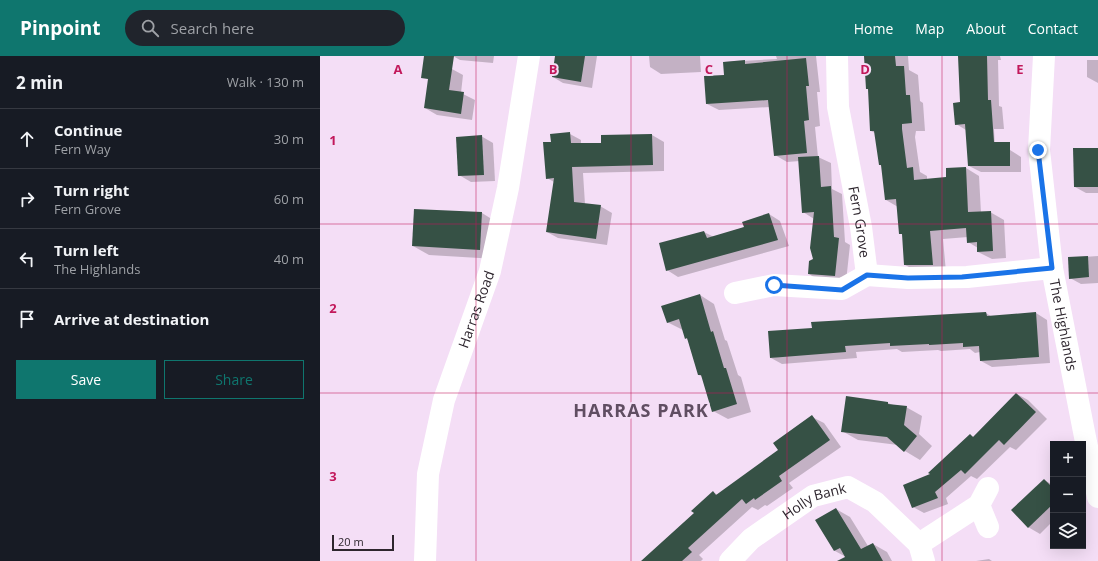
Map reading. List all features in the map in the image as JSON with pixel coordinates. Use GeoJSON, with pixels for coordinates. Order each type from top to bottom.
{"type":"FeatureCollection","features":[{"type":"Feature","properties":{"kind":"street","name":"Harras Road"},"geometry":{"type":"LineString","coordinates":[[425,561],[428,474],[444,400],[490,271],[508,188],[529,56]]}},
{"type":"Feature","properties":{"kind":"street","name":"Fern Grove"},"geometry":{"type":"LineString","coordinates":[[837,56],[838,106],[858,212],[867,275],[908,278],[962,277],[1052,268]]}},
{"type":"Feature","properties":{"kind":"street","name":"The Highlands"},"geometry":{"type":"LineString","coordinates":[[1044,56],[1038,150],[1052,268],[1098,497]]}},
{"type":"Feature","properties":{"kind":"street"},"geometry":{"type":"LineString","coordinates":[[734,292],[774,285],[842,290],[867,275]]}},
{"type":"Feature","properties":{"kind":"street","name":"Holly Bank"},"geometry":{"type":"LineString","coordinates":[[730,561],[751,539],[813,496],[848,487],[875,502],[921,553],[984,497],[988,527]]}},
{"type":"Feature","properties":{"kind":"building"},"geometry":{"type":"Polygon","coordinates":[[[424,56],[454,56],[449,90],[464,92],[461,114],[424,108],[428,79],[421,78],[424,56]]]}},
{"type":"Feature","properties":{"kind":"building"},"geometry":{"type":"Polygon","coordinates":[[[555,56],[585,56],[581,82],[552,77],[555,56]]]}},
{"type":"Feature","properties":{"kind":"building"},"geometry":{"type":"Polygon","coordinates":[[[864,56],[895,56],[896,66],[904,66],[906,95],[910,95],[912,123],[902,124],[907,168],[913,167],[914,180],[946,177],[946,168],[966,167],[968,212],[991,211],[993,251],[977,252],[977,242],[967,243],[966,228],[930,231],[933,265],[904,265],[902,234],[899,234],[896,199],[885,200],[881,165],[879,165],[874,131],[870,131],[868,89],[866,89],[864,56]]]}},
{"type":"Feature","properties":{"kind":"building"},"geometry":{"type":"Polygon","coordinates":[[[958,56],[987,56],[988,100],[991,100],[994,142],[1010,142],[1010,166],[968,166],[965,124],[955,125],[953,103],[960,102],[958,56]]]}},
{"type":"Feature","properties":{"kind":"building"},"geometry":{"type":"Polygon","coordinates":[[[806,58],[809,86],[806,86],[809,120],[804,121],[807,153],[774,156],[768,100],[706,104],[704,76],[724,75],[723,62],[745,60],[745,64],[806,58]]]}},
{"type":"Feature","properties":{"kind":"building"},"geometry":{"type":"Polygon","coordinates":[[[570,132],[571,143],[601,143],[601,135],[652,134],[653,165],[572,167],[574,202],[601,205],[596,239],[546,232],[554,178],[546,179],[543,142],[551,142],[550,134],[570,132]]]}},
{"type":"Feature","properties":{"kind":"building"},"geometry":{"type":"Polygon","coordinates":[[[482,135],[484,175],[458,176],[456,137],[482,135]]]}},
{"type":"Feature","properties":{"kind":"building"},"geometry":{"type":"Polygon","coordinates":[[[1073,148],[1098,148],[1098,187],[1074,187],[1073,148]]]}},
{"type":"Feature","properties":{"kind":"building"},"geometry":{"type":"Polygon","coordinates":[[[819,156],[821,187],[831,186],[834,237],[839,238],[835,276],[808,274],[809,261],[813,259],[810,248],[814,212],[802,213],[798,157],[819,156]]]}},
{"type":"Feature","properties":{"kind":"building"},"geometry":{"type":"Polygon","coordinates":[[[414,209],[482,212],[480,250],[412,246],[414,209]]]}},
{"type":"Feature","properties":{"kind":"building"},"geometry":{"type":"Polygon","coordinates":[[[769,213],[778,240],[666,271],[659,243],[704,231],[707,238],[744,227],[742,222],[769,213]]]}},
{"type":"Feature","properties":{"kind":"building"},"geometry":{"type":"Polygon","coordinates":[[[1088,256],[1089,277],[1069,279],[1068,257],[1088,256]]]}},
{"type":"Feature","properties":{"kind":"building"},"geometry":{"type":"Polygon","coordinates":[[[700,294],[711,332],[713,331],[737,404],[712,412],[701,375],[698,375],[687,338],[685,339],[679,319],[667,323],[661,306],[700,294]]]}},
{"type":"Feature","properties":{"kind":"building"},"geometry":{"type":"Polygon","coordinates":[[[986,312],[987,316],[1036,312],[1039,357],[980,361],[979,346],[963,347],[963,343],[890,346],[890,343],[845,346],[846,352],[770,358],[768,331],[812,328],[811,322],[986,312]]]}},
{"type":"Feature","properties":{"kind":"building"},"geometry":{"type":"Polygon","coordinates":[[[1016,393],[1036,412],[1004,445],[999,440],[965,474],[961,470],[935,492],[938,498],[912,508],[903,485],[930,474],[928,473],[970,434],[973,437],[1016,393]]]}},
{"type":"Feature","properties":{"kind":"building"},"geometry":{"type":"Polygon","coordinates":[[[846,396],[907,406],[904,425],[917,436],[904,452],[887,437],[841,432],[846,396]]]}},
{"type":"Feature","properties":{"kind":"building"},"geometry":{"type":"Polygon","coordinates":[[[812,415],[830,440],[779,476],[782,481],[755,500],[754,498],[746,504],[742,499],[688,548],[692,552],[682,561],[641,561],[694,513],[691,511],[713,491],[716,495],[778,450],[773,443],[812,415]]]}},
{"type":"Feature","properties":{"kind":"building"},"geometry":{"type":"Polygon","coordinates":[[[1044,479],[1050,485],[1050,507],[1028,528],[1011,510],[1044,479]]]}},
{"type":"Feature","properties":{"kind":"building"},"geometry":{"type":"Polygon","coordinates":[[[836,508],[861,549],[873,543],[883,561],[837,561],[845,557],[840,548],[834,551],[815,520],[836,508]]]}},
{"type":"Feature","properties":{"kind":"district","name":"HARRAS PARK"},"geometry":{"type":"Point","coordinates":[641,411]}},
{"type":"Feature","properties":{"kind":"route"},"geometry":{"type":"LineString","coordinates":[[774,285],[806,286],[842,290],[867,275],[908,278],[962,277],[1052,268],[1038,150]]}}]}
